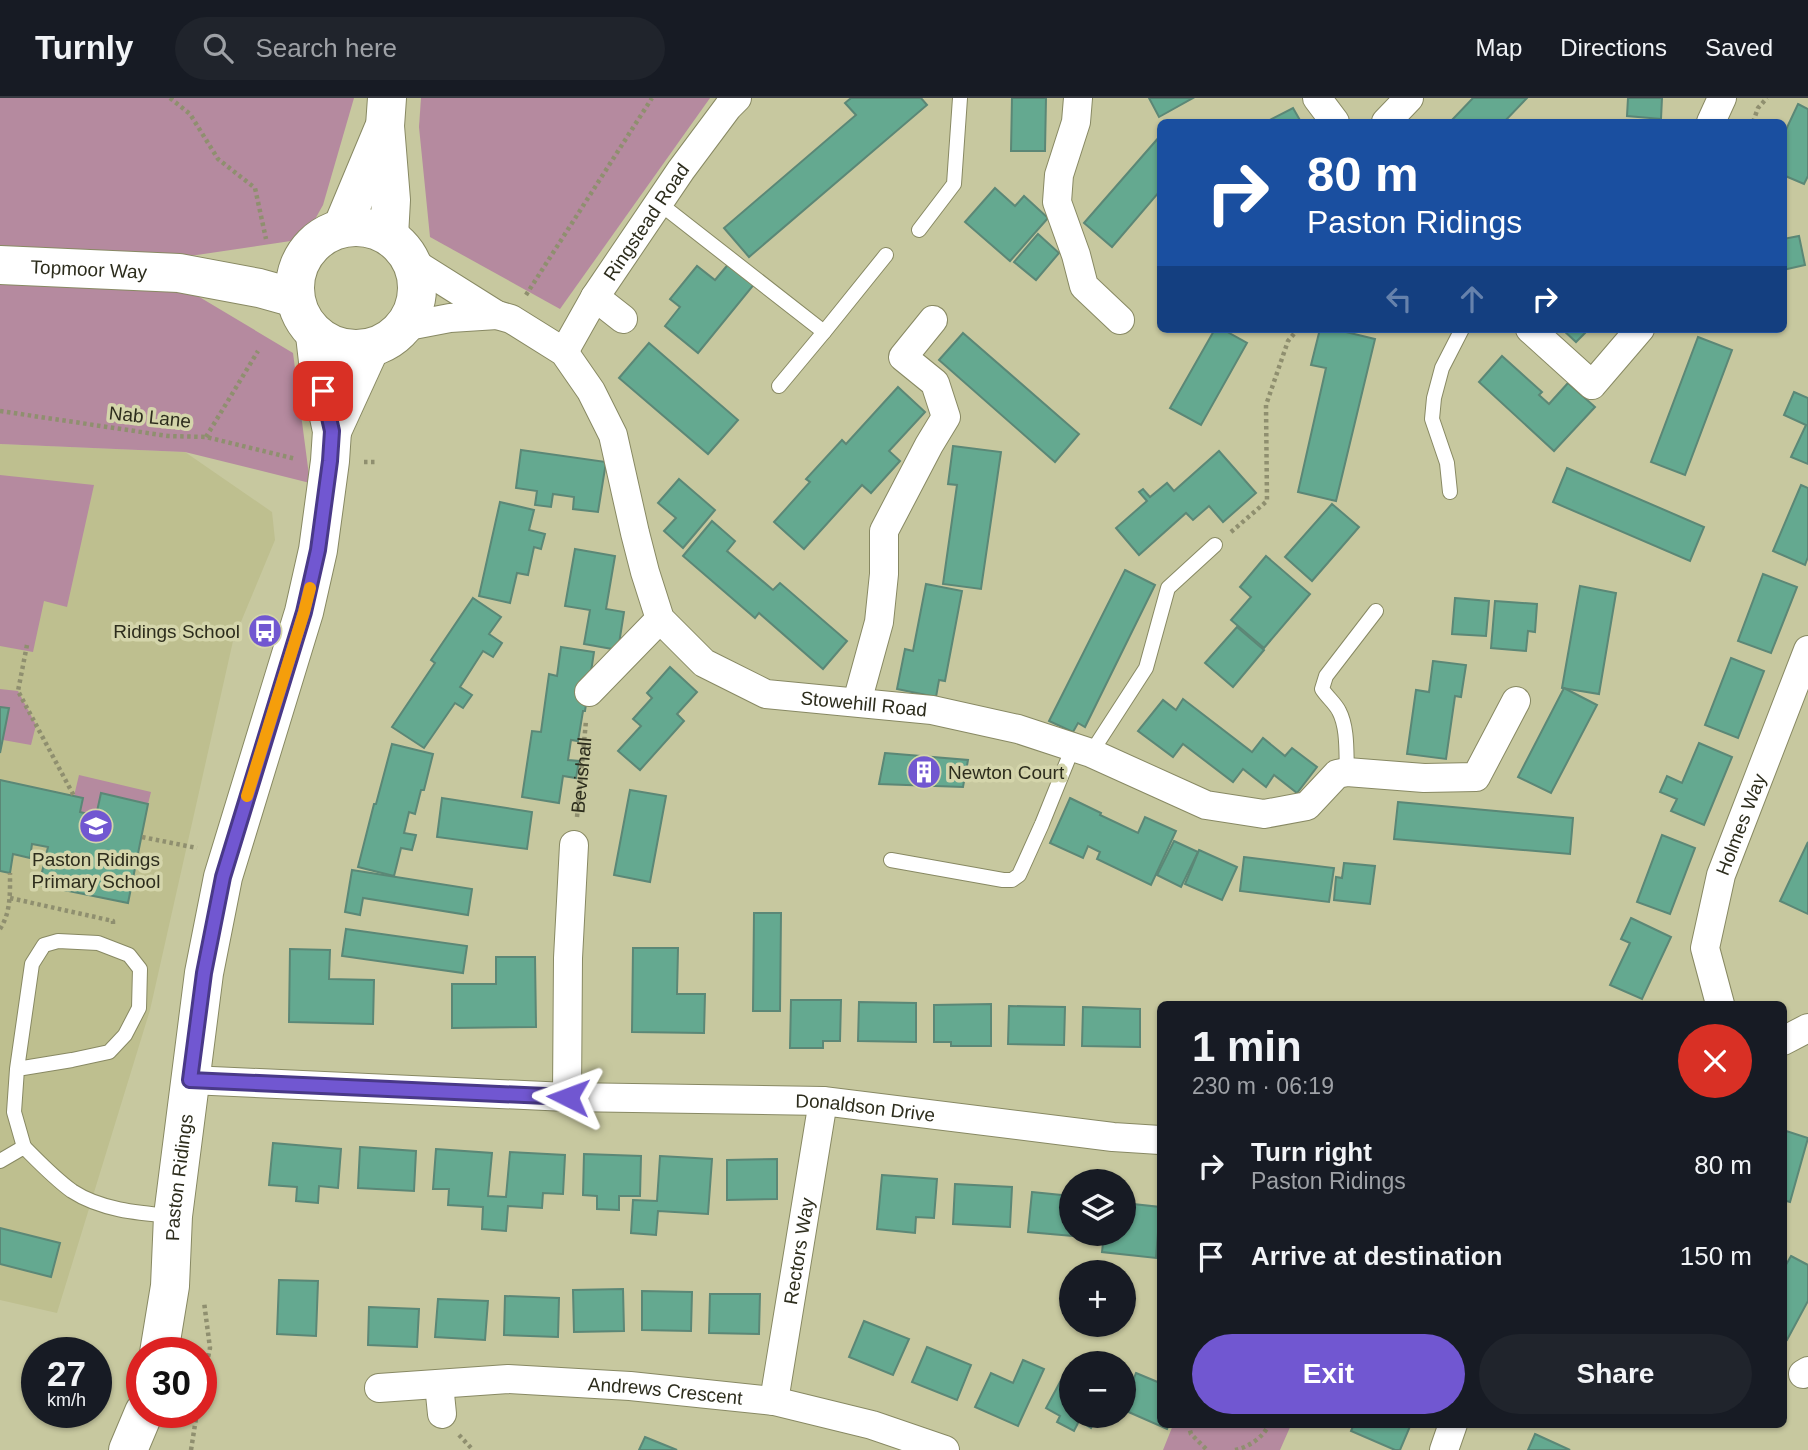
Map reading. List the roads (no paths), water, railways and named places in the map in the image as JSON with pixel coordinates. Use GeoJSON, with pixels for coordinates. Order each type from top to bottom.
{"type":"FeatureCollection","features":[{"type":"Feature","properties":{"kind":"street","name":"Ringstead Road"},"geometry":{"type":"LineString","coordinates":[[564,352],[595,297],[659,202],[737,98]]}},
{"type":"Feature","properties":{"kind":"street"},"geometry":{"type":"LineString","coordinates":[[1078,98],[1076,122],[1059,175],[1057,202],[1084,286],[1120,320]]}},
{"type":"Feature","properties":{"kind":"street"},"geometry":{"type":"LineString","coordinates":[[1317,98],[1333,119]]}},
{"type":"Feature","properties":{"kind":"street"},"geometry":{"type":"LineString","coordinates":[[1389,119],[1409,98]]}},
{"type":"Feature","properties":{"kind":"street"},"geometry":{"type":"LineString","coordinates":[[1712,119],[1722,98]]}},
{"type":"Feature","properties":{"kind":"street"},"geometry":{"type":"LineString","coordinates":[[342,228],[386,112]]}},
{"type":"Feature","properties":{"kind":"street"},"geometry":{"type":"LineString","coordinates":[[386,112],[391,200],[400,248],[416,277],[417,295],[412,312],[394,337],[370,348],[341,348],[315,335],[299,312],[295,298],[295,282],[298,266],[316,241],[342,228],[358,227],[374,229],[400,248]]}},
{"type":"Feature","properties":{"kind":"street","name":"Stowehill Road"},"geometry":{"type":"LineString","coordinates":[[400,248],[504,317],[564,352],[591,391],[613,435],[635,533],[660,619],[704,663],[766,694],[932,710],[1018,729],[1082,750],[1206,805],[1264,814],[1307,806],[1337,774],[1347,772]]}},
{"type":"Feature","properties":{"kind":"street","name":"Topmoor Way"},"geometry":{"type":"LineString","coordinates":[[179,274],[306,252]]}},
{"type":"Feature","properties":{"kind":"street","name":"Topmoor Way"},"geometry":{"type":"LineString","coordinates":[[0,265],[179,274],[259,288],[295,298]]}},
{"type":"Feature","properties":{"kind":"street"},"geometry":{"type":"LineString","coordinates":[[595,297],[623,319]]}},
{"type":"Feature","properties":{"kind":"street"},"geometry":{"type":"LineString","coordinates":[[403,327],[450,317],[504,317]]}},
{"type":"Feature","properties":{"kind":"street"},"geometry":{"type":"LineString","coordinates":[[857,702],[879,622],[884,575],[884,531],[946,417],[935,383],[903,357],[933,320]]}},
{"type":"Feature","properties":{"kind":"street"},"geometry":{"type":"LineString","coordinates":[[1534,333],[1592,385],[1637,333]]}},
{"type":"Feature","properties":{"kind":"street","name":"Paston Ridings"},"geometry":{"type":"LineString","coordinates":[[162,1337],[170,1286],[173,1216],[204,973],[223,877],[304,612],[318,550],[332,431],[319,370],[315,335]]}},
{"type":"Feature","properties":{"kind":"street","name":"Paston Ridings"},"geometry":{"type":"LineString","coordinates":[[332,431],[370,348]]}},
{"type":"Feature","properties":{"kind":"street"},"geometry":{"type":"LineString","coordinates":[[589,692],[660,619]]}},
{"type":"Feature","properties":{"kind":"street","name":"Holmes Way"},"geometry":{"type":"LineString","coordinates":[[1719,1001],[1705,948],[1721,875],[1808,650]]}},
{"type":"Feature","properties":{"kind":"street"},"geometry":{"type":"LineString","coordinates":[[1347,772],[1424,778],[1476,777],[1516,701]]}},
{"type":"Feature","properties":{"kind":"street"},"geometry":{"type":"LineString","coordinates":[[568,1097],[568,958],[574,845]]}},
{"type":"Feature","properties":{"kind":"street"},"geometry":{"type":"LineString","coordinates":[[1787,1039],[1808,1028]]}},
{"type":"Feature","properties":{"kind":"street","name":"Donaldson Drive"},"geometry":{"type":"LineString","coordinates":[[190,1080],[568,1097],[823,1101],[1157,1140]]}},
{"type":"Feature","properties":{"kind":"street","name":"Rectors Way"},"geometry":{"type":"LineString","coordinates":[[774,1401],[823,1101]]}},
{"type":"Feature","properties":{"kind":"street","name":"Andrews Crescent"},"geometry":{"type":"LineString","coordinates":[[379,1388],[508,1379],[630,1386],[774,1401],[872,1425],[946,1450]]}},
{"type":"Feature","properties":{"kind":"street"},"geometry":{"type":"LineString","coordinates":[[439,1384],[442,1414]]}},
{"type":"Feature","properties":{"kind":"street"},"geometry":{"type":"LineString","coordinates":[[128,1450],[137,1428]]}},
{"type":"Feature","properties":{"kind":"street"},"geometry":{"type":"LineString","coordinates":[[1444,1450],[1452,1428]]}},
{"type":"Feature","properties":{"kind":"lane"},"geometry":{"type":"LineString","coordinates":[[919,230],[954,184],[960,98]]}},
{"type":"Feature","properties":{"kind":"lane"},"geometry":{"type":"LineString","coordinates":[[659,202],[824,332]]}},
{"type":"Feature","properties":{"kind":"lane"},"geometry":{"type":"LineString","coordinates":[[779,386],[887,255]]}},
{"type":"Feature","properties":{"kind":"lane"},"geometry":{"type":"LineString","coordinates":[[1450,492],[1447,463],[1432,419],[1442,368],[1460,333]]}},
{"type":"Feature","properties":{"kind":"lane"},"geometry":{"type":"LineString","coordinates":[[891,860],[1003,880],[1013,880],[1019,875],[1042,824],[1082,750],[1146,668],[1168,588],[1214,545]]}},
{"type":"Feature","properties":{"kind":"lane"},"geometry":{"type":"LineString","coordinates":[[1347,772],[1343,720],[1338,708],[1322,689],[1326,676],[1376,611]]}},
{"type":"Feature","properties":{"kind":"lane"},"geometry":{"type":"LineString","coordinates":[[17,1069],[109,1052],[125,1035],[139,1008],[140,969],[129,955],[98,943],[58,941],[44,945],[32,964],[17,1069],[14,1112],[24,1147],[48,1172],[74,1192],[106,1206],[173,1216]]}},
{"type":"Feature","properties":{"kind":"lane"},"geometry":{"type":"LineString","coordinates":[[0,1161],[24,1147]]}},
{"type":"Feature","properties":{"kind":"place","name":"Ridings School"},"geometry":{"type":"Point","coordinates":[265,631]}},
{"type":"Feature","properties":{"kind":"place","name":"Newton Court"},"geometry":{"type":"Point","coordinates":[924,772]}},
{"type":"Feature","properties":{"kind":"place","name":"Paston Ridings Primary School"},"geometry":{"type":"Point","coordinates":[96,826]}}]}
